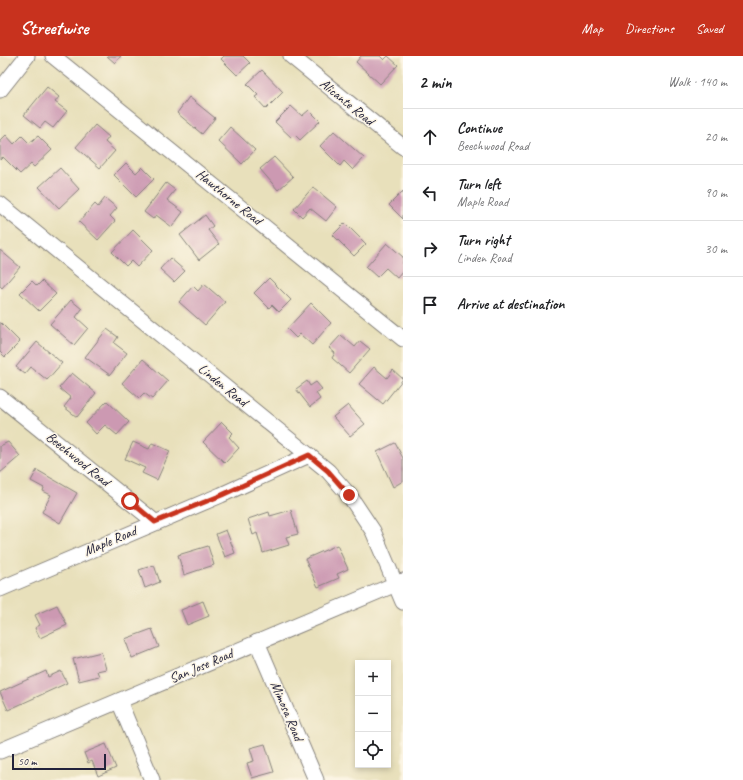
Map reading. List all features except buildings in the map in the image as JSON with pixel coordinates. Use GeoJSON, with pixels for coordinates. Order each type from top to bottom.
{"type":"FeatureCollection","features":[{"type":"Feature","properties":{"kind":"street"},"geometry":{"type":"LineString","coordinates":[[0,90],[27,56]]}},
{"type":"Feature","properties":{"kind":"street","name":"Hawthorne Road"},"geometry":{"type":"LineString","coordinates":[[53,56],[403,339]]}},
{"type":"Feature","properties":{"kind":"street","name":"Alicante Road"},"geometry":{"type":"LineString","coordinates":[[291,56],[403,147]]}},
{"type":"Feature","properties":{"kind":"street","name":"Linden Road"},"geometry":{"type":"LineString","coordinates":[[0,204],[328,471],[362,512],[373,531],[399,583],[403,602]]}},
{"type":"Feature","properties":{"kind":"street","name":"Beechwood Road"},"geometry":{"type":"LineString","coordinates":[[0,397],[155,522]]}},
{"type":"Feature","properties":{"kind":"street","name":"Maple Road"},"geometry":{"type":"LineString","coordinates":[[0,589],[155,522],[222,495],[309,455]]}},
{"type":"Feature","properties":{"kind":"street","name":"San Jose Road"},"geometry":{"type":"LineString","coordinates":[[0,751],[399,583]]}},
{"type":"Feature","properties":{"kind":"street","name":"Mimosa Road"},"geometry":{"type":"LineString","coordinates":[[257,642],[316,780]]}},
{"type":"Feature","properties":{"kind":"street"},"geometry":{"type":"LineString","coordinates":[[119,701],[152,780]]}},
{"type":"Feature","properties":{"kind":"route"},"geometry":{"type":"LineString","coordinates":[[130,501],[155,522],[222,495],[309,455],[328,471],[349,495]]}}]}
